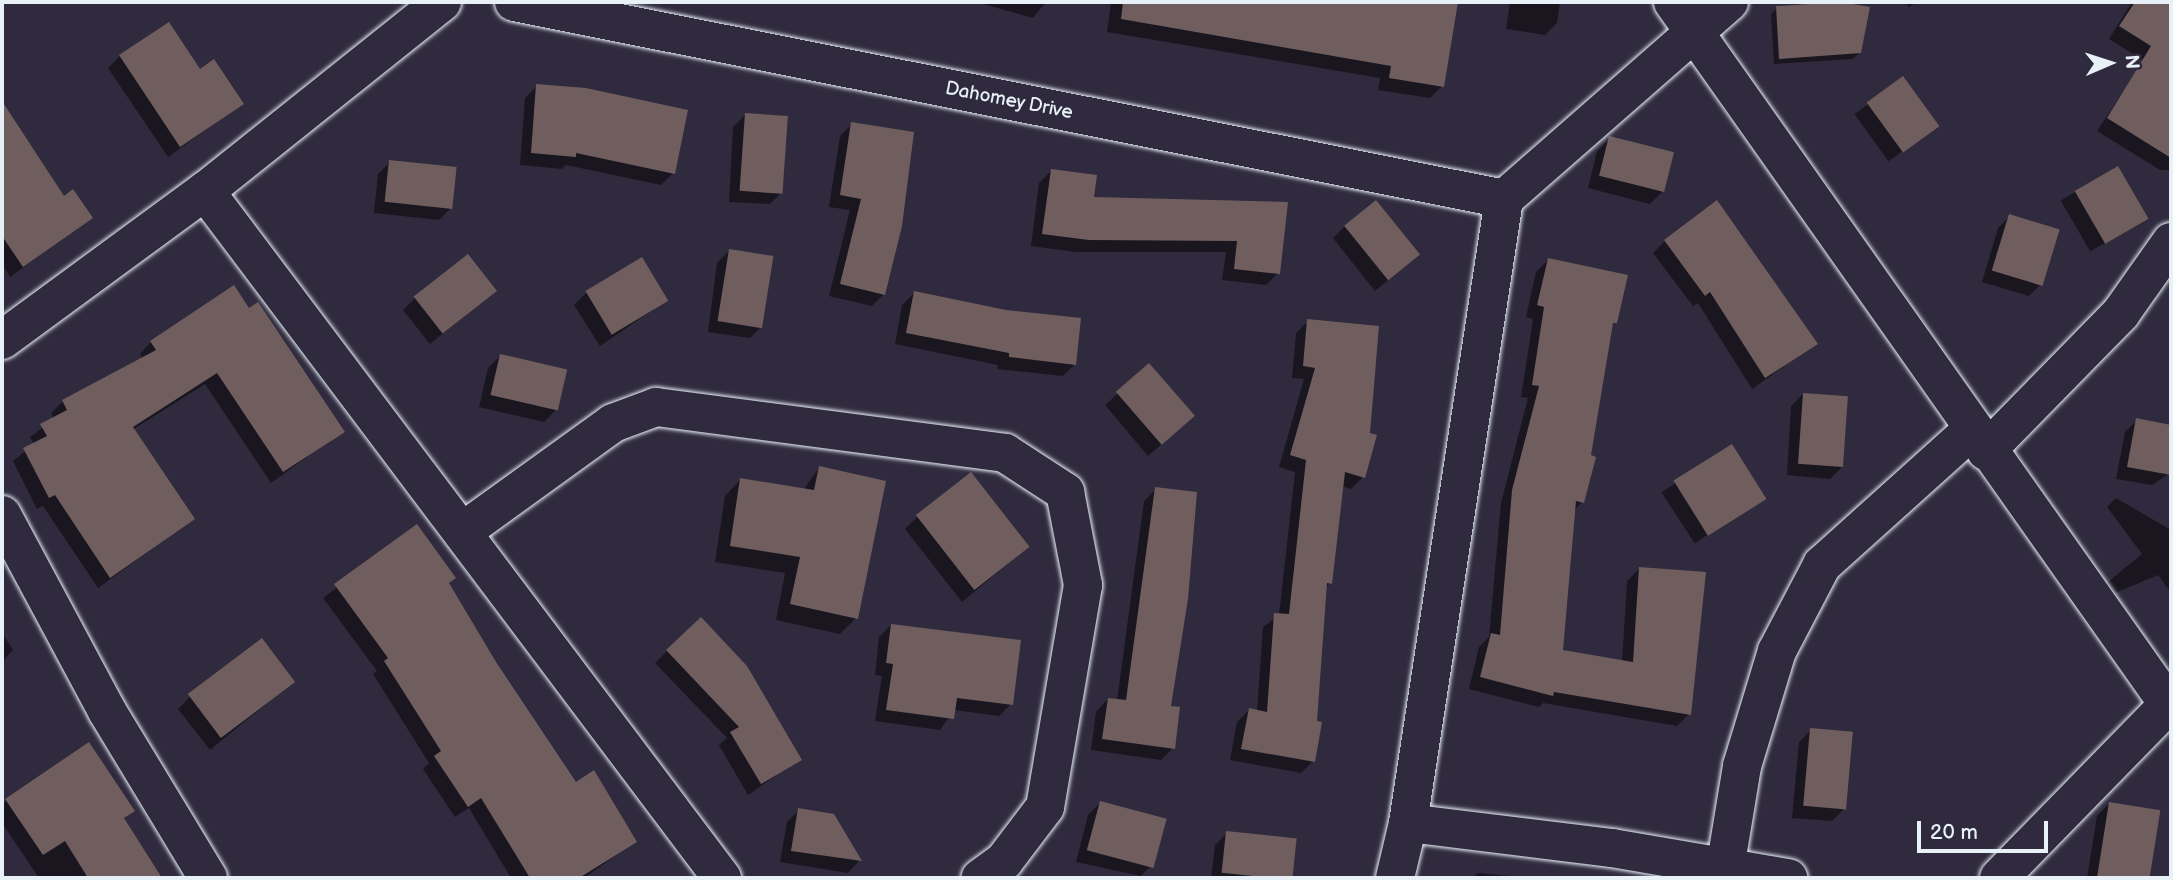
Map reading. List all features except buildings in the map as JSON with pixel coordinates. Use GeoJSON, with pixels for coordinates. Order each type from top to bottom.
{"type":"FeatureCollection","features":[{"type":"Feature","properties":{"kind":"street"},"geometry":{"type":"LineString","coordinates":[[2,340],[205,191],[442,2]]}},
{"type":"Feature","properties":{"kind":"street","name":"Dahomey Drive"},"geometry":{"type":"LineString","coordinates":[[514,2],[670,18],[1504,199]]}},
{"type":"Feature","properties":{"kind":"street"},"geometry":{"type":"LineString","coordinates":[[1673,2],[1979,440],[2170,706],[1998,878]]}},
{"type":"Feature","properties":{"kind":"street"},"geometry":{"type":"LineString","coordinates":[[1395,878],[1408,823],[1504,199],[1695,34],[1728,2]]}},
{"type":"Feature","properties":{"kind":"street"},"geometry":{"type":"LineString","coordinates":[[205,191],[722,878]]}},
{"type":"Feature","properties":{"kind":"street"},"geometry":{"type":"LineString","coordinates":[[1725,869],[1742,766],[1777,651],[1822,565],[1979,440],[2121,313],[2171,242]]}},
{"type":"Feature","properties":{"kind":"street"},"geometry":{"type":"LineString","coordinates":[[462,532],[612,423],[656,407],[1005,453],[1065,492],[1083,585],[1045,807],[1004,861],[981,878]]}},
{"type":"Feature","properties":{"kind":"street"},"geometry":{"type":"LineString","coordinates":[[2,515],[107,711],[208,878]]}},
{"type":"Feature","properties":{"kind":"street"},"geometry":{"type":"LineString","coordinates":[[1408,823],[1612,848],[1788,878]]}}]}
